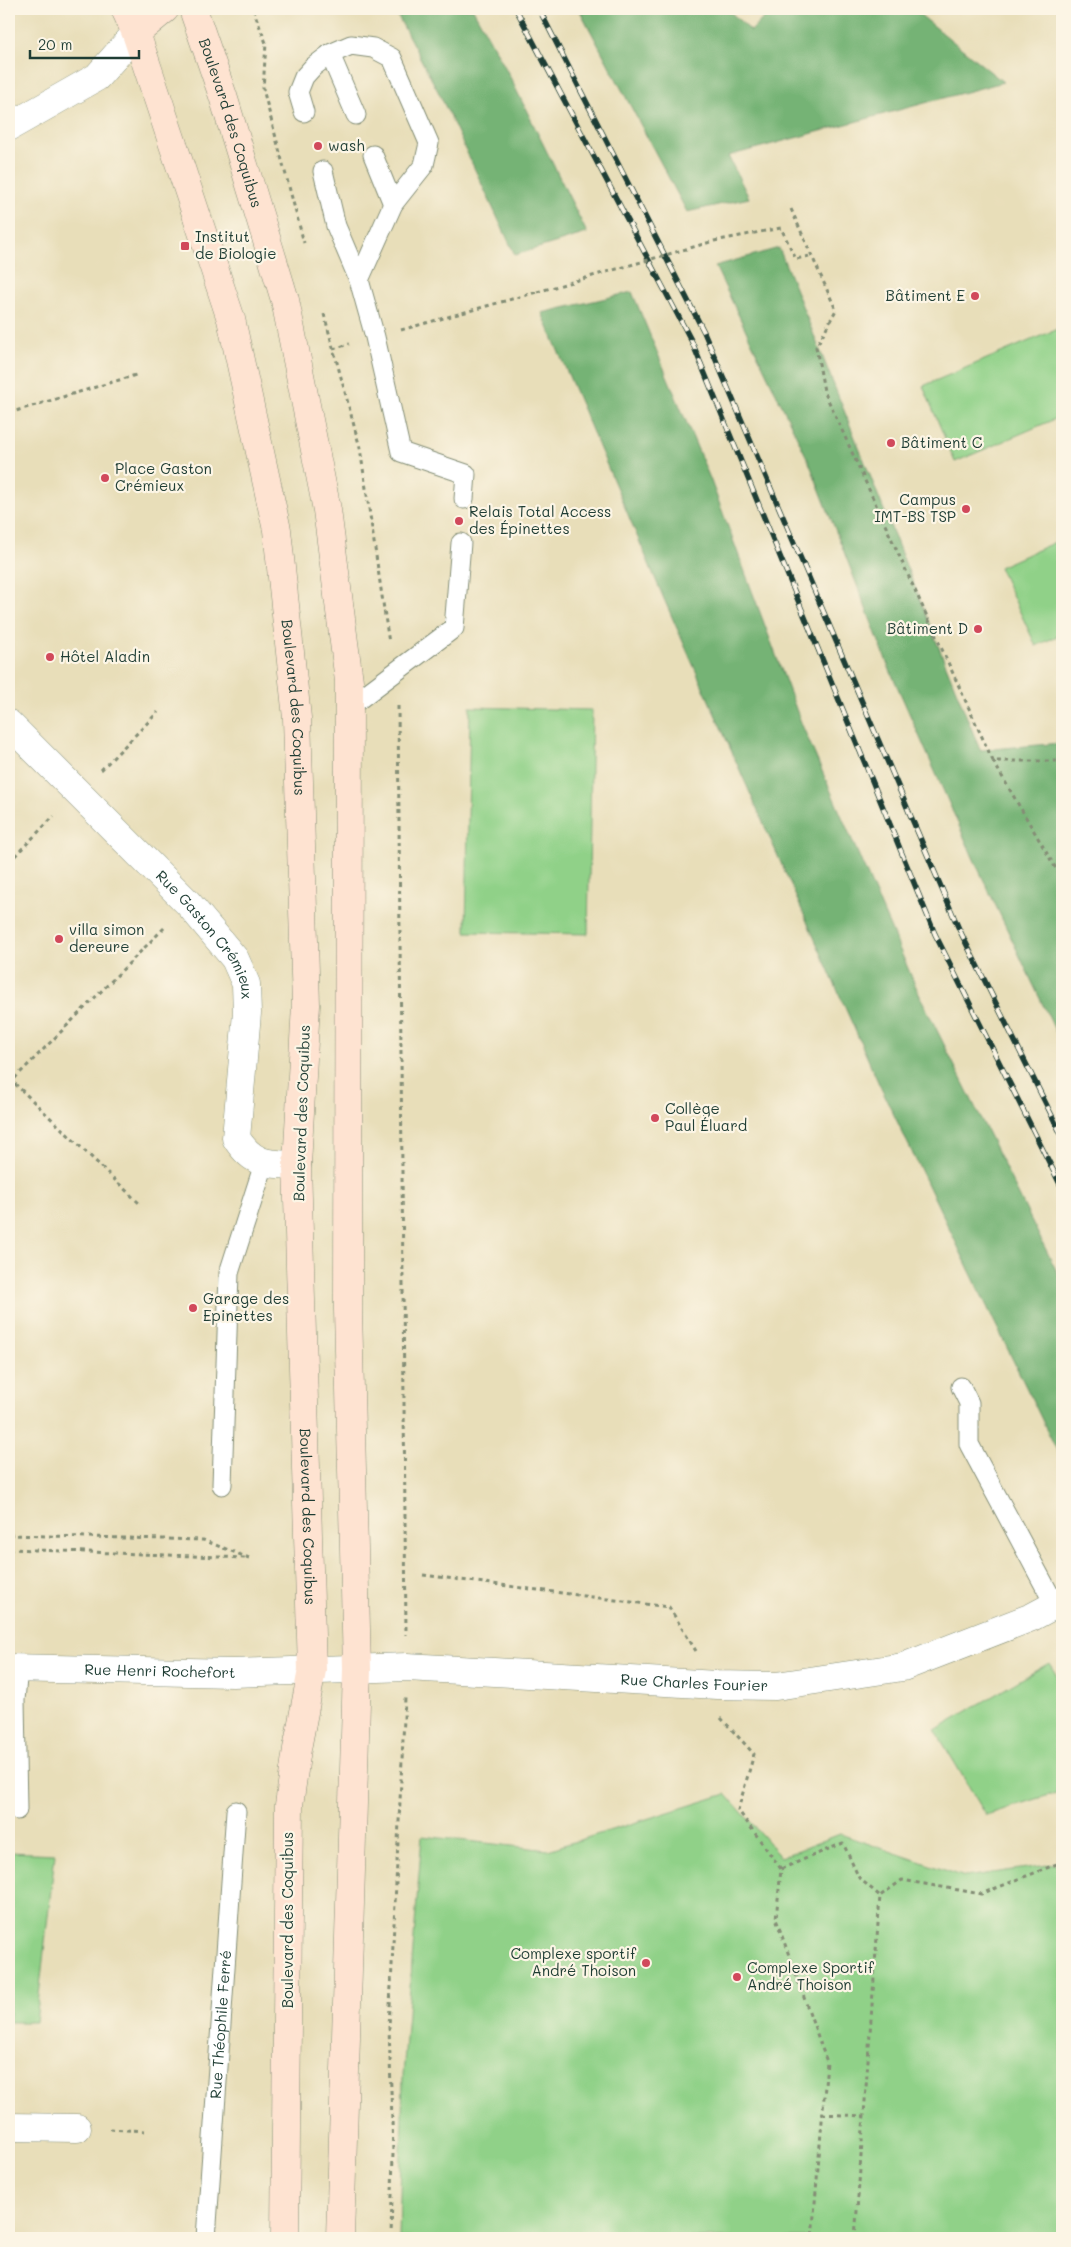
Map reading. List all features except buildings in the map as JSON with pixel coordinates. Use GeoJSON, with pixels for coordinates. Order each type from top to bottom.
{"type":"FeatureCollection","features":[{"type":"Feature","properties":{"kind":"main road","name":"Boulevard des Coquibus"},"geometry":{"type":"LineString","coordinates":[[124,9],[136,33],[231,319],[277,530],[297,718],[306,995],[297,1165],[312,1670],[297,1749],[289,1805],[285,2238]]}},
{"type":"Feature","properties":{"kind":"main road"},"geometry":{"type":"LineString","coordinates":[[136,33],[165,9]]}},
{"type":"Feature","properties":{"kind":"main road","name":"Boulevard des Coquibus"},"geometry":{"type":"LineString","coordinates":[[194,9],[223,96],[285,300],[326,510],[349,681],[348,1310],[357,1669],[340,2238]]}},
{"type":"Feature","properties":{"kind":"street"},"geometry":{"type":"LineString","coordinates":[[9,127],[97,78],[136,33]]}},
{"type":"Feature","properties":{"kind":"street","name":"Rue Gaston Crémieux"},"geometry":{"type":"LineString","coordinates":[[9,724],[188,904],[235,959],[246,984],[247,1013],[236,1138],[245,1152],[264,1164]]}},
{"type":"Feature","properties":{"kind":"street"},"geometry":{"type":"LineString","coordinates":[[264,1164],[297,1165]]}},
{"type":"Feature","properties":{"kind":"street","name":"Rue Charles Fourier"},"geometry":{"type":"LineString","coordinates":[[312,1670],[406,1667],[718,1686],[776,1686],[903,1667],[1032,1617],[1058,1603]]}},
{"type":"Feature","properties":{"kind":"street","name":"Rue Henri Rochefort"},"geometry":{"type":"LineString","coordinates":[[13,1668],[233,1673],[312,1670]]}},
{"type":"Feature","properties":{"kind":"street"},"geometry":{"type":"LineString","coordinates":[[9,2127],[76,2128]]}},
{"type":"Feature","properties":{"kind":"lane"},"geometry":{"type":"LineString","coordinates":[[304,112],[298,92],[304,77],[330,54],[351,46],[373,48],[392,58],[428,143],[424,165],[393,204],[359,280]]}},
{"type":"Feature","properties":{"kind":"lane"},"geometry":{"type":"LineString","coordinates":[[330,54],[356,115]]}},
{"type":"Feature","properties":{"kind":"lane"},"geometry":{"type":"LineString","coordinates":[[372,155],[393,204]]}},
{"type":"Feature","properties":{"kind":"lane"},"geometry":{"type":"LineString","coordinates":[[323,171],[336,226],[359,280],[375,337],[401,452],[466,474],[464,499]]}},
{"type":"Feature","properties":{"kind":"lane"},"geometry":{"type":"LineString","coordinates":[[349,707],[454,628],[461,543]]}},
{"type":"Feature","properties":{"kind":"lane"},"geometry":{"type":"LineString","coordinates":[[222,1485],[229,1273],[264,1164]]}},
{"type":"Feature","properties":{"kind":"lane"},"geometry":{"type":"LineString","coordinates":[[961,1387],[969,1403],[969,1444],[1058,1603]]}},
{"type":"Feature","properties":{"kind":"lane"},"geometry":{"type":"LineString","coordinates":[[13,1668],[17,1810]]}},
{"type":"Feature","properties":{"kind":"lane","name":"Rue Théophile Ferré"},"geometry":{"type":"LineString","coordinates":[[206,2238],[236,1811]]}},
{"type":"Feature","properties":{"kind":"path"},"geometry":{"type":"LineString","coordinates":[[791,208],[814,255],[836,310],[816,347],[824,391],[994,761],[1062,879]]}},
{"type":"Feature","properties":{"kind":"path"},"geometry":{"type":"LineString","coordinates":[[333,349],[714,241],[781,228],[796,259],[814,255]]}},
{"type":"Feature","properties":{"kind":"path"},"geometry":{"type":"LineString","coordinates":[[9,413],[136,375]]}},
{"type":"Feature","properties":{"kind":"path"},"geometry":{"type":"LineString","coordinates":[[9,862],[158,712]]}},
{"type":"Feature","properties":{"kind":"path"},"geometry":{"type":"LineString","coordinates":[[994,761],[1062,761]]}},
{"type":"Feature","properties":{"kind":"path"},"geometry":{"type":"LineString","coordinates":[[139,1203],[10,1081],[188,904]]}},
{"type":"Feature","properties":{"kind":"path"},"geometry":{"type":"LineString","coordinates":[[9,1535],[204,1540],[250,1558],[9,1549]]}},
{"type":"Feature","properties":{"kind":"path"},"geometry":{"type":"LineString","coordinates":[[423,1575],[669,1607],[718,1686],[721,1721],[754,1754],[738,1810],[781,1869],[776,1920],[827,2062],[812,2238]]}},
{"type":"Feature","properties":{"kind":"path"},"geometry":{"type":"LineString","coordinates":[[781,1869],[843,1843],[859,1878],[880,1896]]}},
{"type":"Feature","properties":{"kind":"path"},"geometry":{"type":"LineString","coordinates":[[855,2238],[880,1896],[902,1880],[981,1894],[1062,1862]]}},
{"type":"Feature","properties":{"kind":"path"},"geometry":{"type":"LineString","coordinates":[[822,2114],[864,2116]]}},
{"type":"Feature","properties":{"kind":"green space"},"geometry":{"type":"Polygon","coordinates":[[[394,9],[473,9],[506,69],[587,233],[515,255],[440,95],[394,9]]]}},
{"type":"Feature","properties":{"kind":"green space"},"geometry":{"type":"Polygon","coordinates":[[[579,9],[727,9],[751,31],[772,9],[913,9],[1003,82],[728,156],[749,198],[687,212],[579,9]]]}},
{"type":"Feature","properties":{"kind":"green space"},"geometry":{"type":"Polygon","coordinates":[[[779,248],[980,750],[1062,743],[1062,1045],[976,864],[890,670],[809,462],[715,266],[779,248]]]}},
{"type":"Feature","properties":{"kind":"green space"},"geometry":{"type":"Polygon","coordinates":[[[632,292],[711,481],[802,725],[920,996],[1062,1282],[1062,1461],[879,1084],[664,599],[542,313],[632,292]]]}},
{"type":"Feature","properties":{"kind":"green space"},"geometry":{"type":"Polygon","coordinates":[[[1062,327],[1062,416],[955,462],[923,386],[1062,327]]]}},
{"type":"Feature","properties":{"kind":"green space"},"geometry":{"type":"Polygon","coordinates":[[[1062,539],[1062,634],[1036,646],[999,567],[1062,539]]]}},
{"type":"Feature","properties":{"kind":"green space"},"geometry":{"type":"Polygon","coordinates":[[[470,707],[592,710],[588,934],[466,932],[470,707]]]}},
{"type":"Feature","properties":{"kind":"green space"},"geometry":{"type":"Polygon","coordinates":[[[1049,1663],[1062,1684],[1062,1791],[986,1815],[935,1730],[1049,1663]]]}},
{"type":"Feature","properties":{"kind":"green space","name":"Complexe Sportif André Thoison"},"geometry":{"type":"Polygon","coordinates":[[[726,1794],[781,1857],[840,1834],[965,1877],[1062,1863],[1062,2238],[399,2238],[403,2076],[422,1836],[548,1850],[726,1794]]]}},
{"type":"Feature","properties":{"kind":"green space"},"geometry":{"type":"Polygon","coordinates":[[[9,1852],[55,1854],[36,2022],[9,2022],[9,1852]]]}},
{"type":"Feature","properties":{"kind":"railway"},"geometry":{"type":"LineString","coordinates":[[516,9],[692,342],[935,934],[1062,1188]]}},
{"type":"Feature","properties":{"kind":"railway"},"geometry":{"type":"LineString","coordinates":[[539,9],[704,332],[959,929],[1062,1136]]}},
{"type":"Feature","properties":{"kind":"place","name":"wash"},"geometry":{"type":"Point","coordinates":[318,146]}},
{"type":"Feature","properties":{"kind":"place","name":"Institut de Biologie"},"geometry":{"type":"Point","coordinates":[185,246]}},
{"type":"Feature","properties":{"kind":"place","name":"Bâtiment E"},"geometry":{"type":"Point","coordinates":[975,296]}},
{"type":"Feature","properties":{"kind":"place","name":"Bâtiment C"},"geometry":{"type":"Point","coordinates":[891,443]}},
{"type":"Feature","properties":{"kind":"place","name":"Place Gaston Crémieux"},"geometry":{"type":"Point","coordinates":[105,478]}},
{"type":"Feature","properties":{"kind":"place","name":"Campus IMT-BS TSP"},"geometry":{"type":"Point","coordinates":[966,509]}},
{"type":"Feature","properties":{"kind":"place","name":"Relais Total Access des Épinettes"},"geometry":{"type":"Point","coordinates":[459,521]}},
{"type":"Feature","properties":{"kind":"place","name":"Bâtiment D"},"geometry":{"type":"Point","coordinates":[978,629]}},
{"type":"Feature","properties":{"kind":"place","name":"Hôtel Aladin"},"geometry":{"type":"Point","coordinates":[50,657]}},
{"type":"Feature","properties":{"kind":"place","name":"villa simon dereure"},"geometry":{"type":"Point","coordinates":[59,939]}},
{"type":"Feature","properties":{"kind":"place","name":"Collège Paul Éluard"},"geometry":{"type":"Point","coordinates":[655,1118]}},
{"type":"Feature","properties":{"kind":"place","name":"Garage des Epinettes"},"geometry":{"type":"Point","coordinates":[193,1308]}},
{"type":"Feature","properties":{"kind":"place","name":"Complexe sportif André Thoison"},"geometry":{"type":"Point","coordinates":[646,1963]}},
{"type":"Feature","properties":{"kind":"place","name":"Complexe Sportif André Thoison"},"geometry":{"type":"Point","coordinates":[737,1977]}}]}
